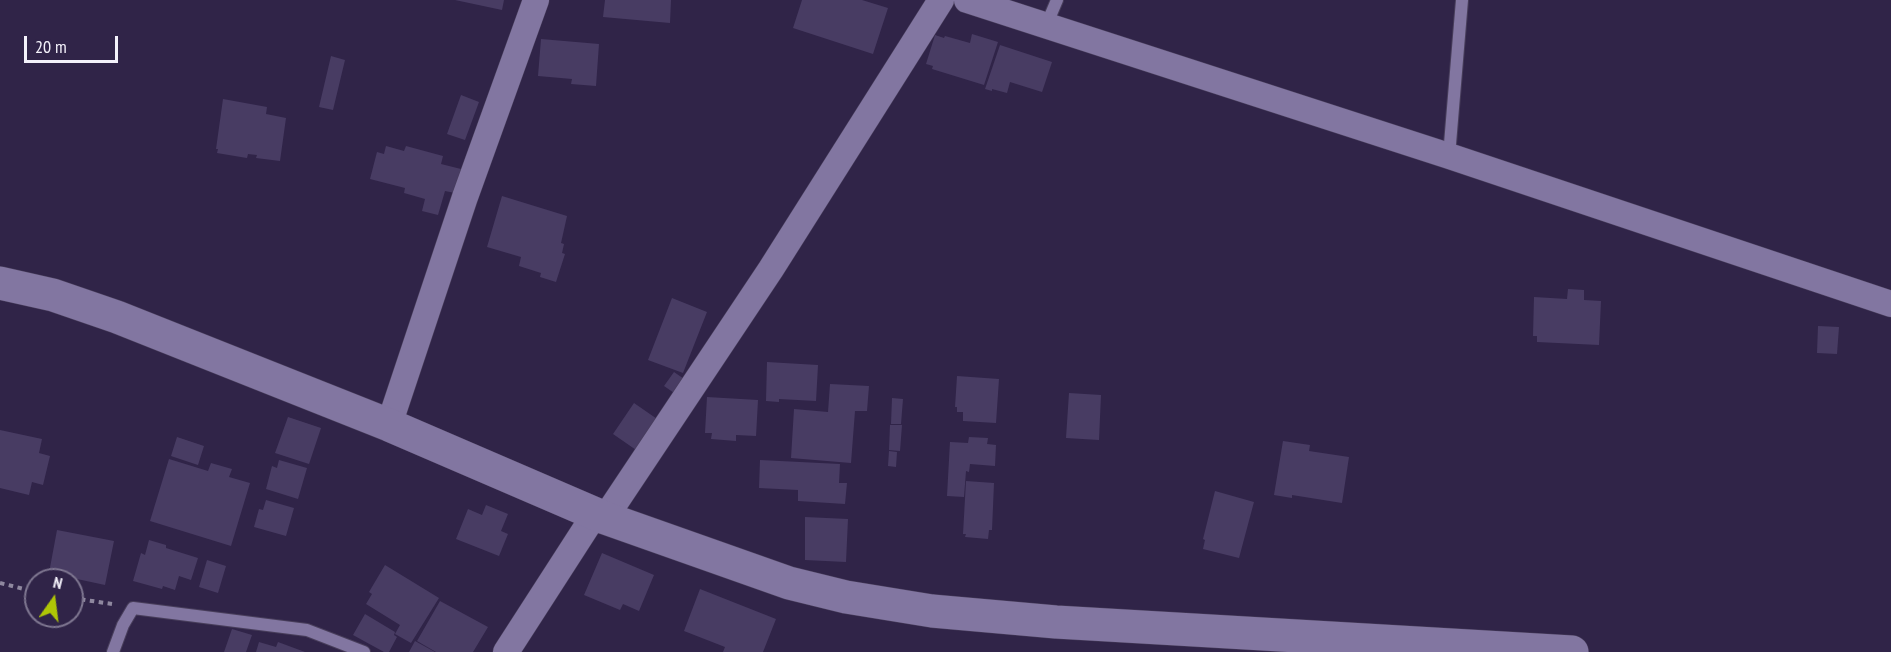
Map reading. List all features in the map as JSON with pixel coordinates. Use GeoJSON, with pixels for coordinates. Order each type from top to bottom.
{"type":"FeatureCollection","features":[{"type":"Feature","properties":{"kind":"street"},"geometry":{"type":"LineString","coordinates":[[388,425],[465,197],[536,0]]}},
{"type":"Feature","properties":{"kind":"street"},"geometry":{"type":"LineString","coordinates":[[506,652],[771,269],[941,0]]}},
{"type":"Feature","properties":{"kind":"street"},"geometry":{"type":"LineString","coordinates":[[968,0],[1449,156],[1891,304]]}},
{"type":"Feature","properties":{"kind":"street"},"geometry":{"type":"LineString","coordinates":[[0,283],[53,295],[117,316],[388,425],[600,516],[789,583],[846,597],[932,611],[1056,622],[1572,652]]}},
{"type":"Feature","properties":{"kind":"lane"},"geometry":{"type":"LineString","coordinates":[[1046,26],[1057,0]]}},
{"type":"Feature","properties":{"kind":"lane"},"geometry":{"type":"LineString","coordinates":[[1449,156],[1462,0]]}},
{"type":"Feature","properties":{"kind":"lane"},"geometry":{"type":"LineString","coordinates":[[113,652],[123,625],[133,608],[307,630],[364,652]]}},
{"type":"Feature","properties":{"kind":"path"},"geometry":{"type":"LineString","coordinates":[[0,583],[24,589]]}},
{"type":"Feature","properties":{"kind":"path"},"geometry":{"type":"LineString","coordinates":[[84,600],[133,608]]}},
{"type":"Feature","properties":{"kind":"building"},"geometry":{"type":"Polygon","coordinates":[[[455,0],[504,0],[502,10],[455,0]]]}},
{"type":"Feature","properties":{"kind":"building"},"geometry":{"type":"Polygon","coordinates":[[[605,0],[671,0],[670,23],[603,17],[605,0]]]}},
{"type":"Feature","properties":{"kind":"building"},"geometry":{"type":"Polygon","coordinates":[[[802,0],[862,0],[888,8],[873,54],[793,28],[802,0]]]}},
{"type":"Feature","properties":{"kind":"building"},"geometry":{"type":"Polygon","coordinates":[[[972,34],[998,42],[984,85],[932,69],[933,66],[926,64],[935,35],[970,43],[972,34]]]}},
{"type":"Feature","properties":{"kind":"building"},"geometry":{"type":"Polygon","coordinates":[[[541,39],[599,44],[596,86],[571,84],[572,79],[538,76],[541,39]]]}},
{"type":"Feature","properties":{"kind":"building"},"geometry":{"type":"Polygon","coordinates":[[[1000,45],[1052,62],[1042,92],[1010,82],[1007,93],[985,89],[1000,45]]]}},
{"type":"Feature","properties":{"kind":"building"},"geometry":{"type":"Polygon","coordinates":[[[331,56],[345,60],[333,110],[319,107],[331,56]]]}},
{"type":"Feature","properties":{"kind":"building"},"geometry":{"type":"Polygon","coordinates":[[[461,95],[479,102],[465,140],[447,134],[461,95]]]}},
{"type":"Feature","properties":{"kind":"building"},"geometry":{"type":"Polygon","coordinates":[[[223,99],[267,107],[266,114],[286,118],[280,161],[256,158],[257,155],[248,154],[247,158],[217,153],[223,99]]]}},
{"type":"Feature","properties":{"kind":"building"},"geometry":{"type":"Polygon","coordinates":[[[386,146],[404,151],[406,146],[443,156],[441,164],[461,169],[455,193],[445,191],[438,215],[422,211],[425,199],[404,193],[405,188],[370,179],[377,152],[384,154],[386,146]]]}},
{"type":"Feature","properties":{"kind":"building"},"geometry":{"type":"Polygon","coordinates":[[[502,196],[567,216],[561,243],[564,244],[562,253],[565,254],[556,282],[540,277],[541,273],[519,266],[521,257],[487,247],[502,196]]]}},
{"type":"Feature","properties":{"kind":"building"},"geometry":{"type":"Polygon","coordinates":[[[1568,289],[1584,290],[1584,300],[1601,301],[1599,345],[1537,342],[1537,336],[1533,336],[1534,297],[1567,299],[1568,289]]]}},
{"type":"Feature","properties":{"kind":"building"},"geometry":{"type":"Polygon","coordinates":[[[672,298],[707,312],[683,373],[648,360],[672,298]]]}},
{"type":"Feature","properties":{"kind":"building"},"geometry":{"type":"Polygon","coordinates":[[[1818,326],[1839,327],[1837,354],[1817,353],[1818,326]]]}},
{"type":"Feature","properties":{"kind":"building"},"geometry":{"type":"Polygon","coordinates":[[[767,362],[818,365],[816,401],[779,399],[779,402],[766,401],[767,362]]]}},
{"type":"Feature","properties":{"kind":"building"},"geometry":{"type":"Polygon","coordinates":[[[674,372],[687,381],[677,395],[664,386],[674,372]]]}},
{"type":"Feature","properties":{"kind":"building"},"geometry":{"type":"Polygon","coordinates":[[[957,376],[999,379],[996,423],[963,421],[963,412],[957,412],[957,407],[955,407],[957,376]]]}},
{"type":"Feature","properties":{"kind":"building"},"geometry":{"type":"Polygon","coordinates":[[[830,384],[869,386],[867,411],[855,411],[851,463],[791,458],[794,409],[828,412],[830,384]]]}},
{"type":"Feature","properties":{"kind":"building"},"geometry":{"type":"Polygon","coordinates":[[[1069,393],[1101,395],[1099,440],[1066,438],[1069,393]]]}},
{"type":"Feature","properties":{"kind":"building"},"geometry":{"type":"Polygon","coordinates":[[[707,397],[758,400],[756,436],[736,435],[736,441],[711,439],[712,433],[705,433],[707,397]]]}},
{"type":"Feature","properties":{"kind":"building"},"geometry":{"type":"Polygon","coordinates":[[[892,398],[903,399],[901,424],[891,424],[892,398]]]}},
{"type":"Feature","properties":{"kind":"building"},"geometry":{"type":"Polygon","coordinates":[[[634,403],[660,421],[639,452],[613,434],[634,403]]]}},
{"type":"Feature","properties":{"kind":"building"},"geometry":{"type":"Polygon","coordinates":[[[288,417],[321,428],[309,464],[275,453],[288,417]]]}},
{"type":"Feature","properties":{"kind":"building"},"geometry":{"type":"Polygon","coordinates":[[[890,425],[902,425],[900,451],[889,450],[890,425]]]}},
{"type":"Feature","properties":{"kind":"building"},"geometry":{"type":"Polygon","coordinates":[[[0,430],[42,439],[39,453],[50,456],[43,485],[32,482],[29,495],[0,488],[0,430]]]}},
{"type":"Feature","properties":{"kind":"building"},"geometry":{"type":"Polygon","coordinates":[[[177,437],[204,446],[198,465],[171,456],[177,437]]]}},
{"type":"Feature","properties":{"kind":"building"},"geometry":{"type":"Polygon","coordinates":[[[969,437],[988,438],[987,444],[996,445],[995,466],[970,464],[969,472],[966,471],[964,497],[947,496],[950,442],[968,443],[969,437]]]}},
{"type":"Feature","properties":{"kind":"building"},"geometry":{"type":"Polygon","coordinates":[[[1283,441],[1310,445],[1309,451],[1349,457],[1342,503],[1292,495],[1292,498],[1274,495],[1283,441]]]}},
{"type":"Feature","properties":{"kind":"building"},"geometry":{"type":"Polygon","coordinates":[[[889,451],[897,452],[896,467],[888,466],[889,451]]]}},
{"type":"Feature","properties":{"kind":"building"},"geometry":{"type":"Polygon","coordinates":[[[169,459],[208,471],[211,463],[232,469],[229,477],[250,483],[231,546],[150,521],[169,459]]]}},
{"type":"Feature","properties":{"kind":"building"},"geometry":{"type":"Polygon","coordinates":[[[279,460],[307,468],[298,499],[266,489],[272,466],[277,468],[279,460]]]}},
{"type":"Feature","properties":{"kind":"building"},"geometry":{"type":"Polygon","coordinates":[[[760,460],[840,464],[839,483],[847,483],[845,504],[798,501],[798,490],[759,488],[760,460]]]}},
{"type":"Feature","properties":{"kind":"building"},"geometry":{"type":"Polygon","coordinates":[[[966,481],[994,483],[992,530],[989,530],[988,539],[965,537],[966,534],[963,534],[966,481]]]}},
{"type":"Feature","properties":{"kind":"building"},"geometry":{"type":"Polygon","coordinates":[[[1215,491],[1254,502],[1239,558],[1203,549],[1205,540],[1203,539],[1215,491]]]}},
{"type":"Feature","properties":{"kind":"building"},"geometry":{"type":"Polygon","coordinates":[[[266,500],[294,508],[286,536],[254,527],[259,509],[263,510],[266,500]]]}},
{"type":"Feature","properties":{"kind":"building"},"geometry":{"type":"Polygon","coordinates":[[[486,505],[508,514],[501,531],[508,534],[499,556],[456,539],[468,509],[482,515],[486,505]]]}},
{"type":"Feature","properties":{"kind":"building"},"geometry":{"type":"Polygon","coordinates":[[[805,517],[848,519],[846,562],[805,560],[805,517]]]}},
{"type":"Feature","properties":{"kind":"building"},"geometry":{"type":"Polygon","coordinates":[[[57,530],[114,541],[105,585],[84,580],[84,568],[50,568],[57,530]]]}},
{"type":"Feature","properties":{"kind":"building"},"geometry":{"type":"Polygon","coordinates":[[[149,540],[198,558],[191,580],[179,576],[175,590],[133,581],[141,553],[145,555],[149,540]]]}},
{"type":"Feature","properties":{"kind":"building"},"geometry":{"type":"Polygon","coordinates":[[[602,553],[654,575],[639,611],[623,604],[620,610],[584,595],[602,553]]]}},
{"type":"Feature","properties":{"kind":"building"},"geometry":{"type":"Polygon","coordinates":[[[207,560],[226,566],[218,593],[199,587],[207,560]]]}},
{"type":"Feature","properties":{"kind":"building"},"geometry":{"type":"Polygon","coordinates":[[[385,565],[439,598],[411,643],[395,634],[400,625],[366,604],[372,594],[369,592],[385,565]]]}},
{"type":"Feature","properties":{"kind":"building"},"geometry":{"type":"Polygon","coordinates":[[[700,589],[776,619],[763,652],[723,652],[725,647],[684,631],[700,589]]]}},
{"type":"Feature","properties":{"kind":"building"},"geometry":{"type":"Polygon","coordinates":[[[440,601],[488,627],[473,652],[436,652],[417,641],[440,601]]]}},
{"type":"Feature","properties":{"kind":"building"},"geometry":{"type":"Polygon","coordinates":[[[365,614],[395,632],[394,635],[397,637],[389,652],[384,652],[353,635],[365,614]]]}},
{"type":"Feature","properties":{"kind":"building"},"geometry":{"type":"Polygon","coordinates":[[[232,629],[252,635],[246,652],[224,652],[232,629]]]}},
{"type":"Feature","properties":{"kind":"building"},"geometry":{"type":"Polygon","coordinates":[[[415,641],[435,652],[409,652],[415,641]]]}},
{"type":"Feature","properties":{"kind":"building"},"geometry":{"type":"Polygon","coordinates":[[[259,642],[276,647],[278,642],[305,652],[256,652],[259,642]]]}}]}
